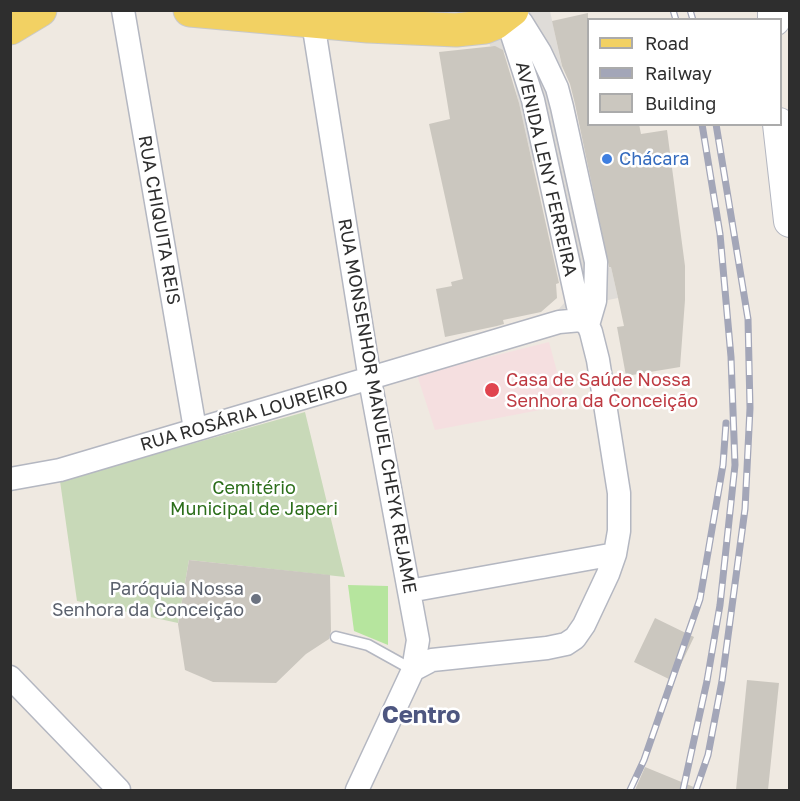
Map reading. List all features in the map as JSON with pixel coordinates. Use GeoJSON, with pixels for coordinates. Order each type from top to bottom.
{"type":"FeatureCollection","features":[{"type":"Feature","properties":{"kind":"main road"},"geometry":{"type":"LineString","coordinates":[[10,28],[40,10]]}},
{"type":"Feature","properties":{"kind":"main road"},"geometry":{"type":"LineString","coordinates":[[190,10],[313,16],[456,30],[484,27],[509,12]]}},
{"type":"Feature","properties":{"kind":"main road"},"geometry":{"type":"LineString","coordinates":[[779,126],[789,221]]}},
{"type":"Feature","properties":{"kind":"street","name":"RUA CHIQUITA REIS"},"geometry":{"type":"LineString","coordinates":[[123,10],[195,429]]}},
{"type":"Feature","properties":{"kind":"street","name":"AVENIDA LENY FERREIRA"},"geometry":{"type":"LineString","coordinates":[[509,12],[526,29],[549,70],[559,98],[577,172],[596,262],[595,301],[584,323]]}},
{"type":"Feature","properties":{"kind":"street","name":"AVENIDA LENY FERREIRA"},"geometry":{"type":"LineString","coordinates":[[413,670],[432,660],[547,648],[570,642],[584,625],[615,554],[619,531],[619,493],[598,360],[584,323],[528,82],[509,12]]}},
{"type":"Feature","properties":{"kind":"street","name":"RUA MONSENHOR MANUEL CHEYK REJAME"},"geometry":{"type":"LineString","coordinates":[[313,16],[370,380],[418,640],[413,670],[357,790]]}},
{"type":"Feature","properties":{"kind":"street"},"geometry":{"type":"LineString","coordinates":[[550,178],[577,172]]}},
{"type":"Feature","properties":{"kind":"street","name":"RUA ROSÁRIA LOUREIRO"},"geometry":{"type":"LineString","coordinates":[[10,479],[60,470],[370,380],[559,322],[584,323]]}},
{"type":"Feature","properties":{"kind":"street"},"geometry":{"type":"LineString","coordinates":[[409,591],[615,554]]}},
{"type":"Feature","properties":{"kind":"street"},"geometry":{"type":"LineString","coordinates":[[10,677],[119,790]]}},
{"type":"Feature","properties":{"kind":"lane"},"geometry":{"type":"LineString","coordinates":[[336,637],[368,645],[413,670]]}},
{"type":"Feature","properties":{"kind":"shaded area"},"geometry":{"type":"Polygon","coordinates":[[[528,11],[550,11],[605,268],[611,267],[618,298],[558,310],[566,301],[538,160],[532,161],[508,56],[500,49],[490,46],[489,42],[528,11]]]}},
{"type":"Feature","properties":{"kind":"shaded area","name":"Casa de Saúde Nossa Senhora da Conceição"},"geometry":{"type":"Polygon","coordinates":[[[549,342],[566,405],[435,430],[417,375],[549,342]]]}},
{"type":"Feature","properties":{"kind":"green space","name":"Cemitério Municipal de Japeri"},"geometry":{"type":"Polygon","coordinates":[[[305,412],[345,577],[189,560],[178,623],[77,601],[60,481],[305,412]]]}},
{"type":"Feature","properties":{"kind":"green space"},"geometry":{"type":"Polygon","coordinates":[[[348,585],[388,586],[388,645],[354,631],[348,585]]]}},
{"type":"Feature","properties":{"kind":"building"},"geometry":{"type":"Polygon","coordinates":[[[588,13],[587,126],[639,126],[641,134],[667,130],[685,266],[680,367],[626,376],[617,327],[624,326],[611,267],[609,267],[575,104],[562,66],[552,21],[588,13]]]}},
{"type":"Feature","properties":{"kind":"building"},"geometry":{"type":"Polygon","coordinates":[[[495,46],[503,50],[519,103],[559,283],[556,284],[557,298],[541,312],[503,320],[504,324],[497,326],[445,337],[436,289],[452,286],[451,282],[463,279],[429,124],[450,119],[439,52],[495,46]]]}},
{"type":"Feature","properties":{"kind":"building","name":"Paróquia Nossa Senhora da Conceição"},"geometry":{"type":"Polygon","coordinates":[[[189,560],[330,575],[331,631],[329,639],[306,654],[276,683],[213,682],[185,670],[178,624],[189,560]]]}},
{"type":"Feature","properties":{"kind":"building"},"geometry":{"type":"Polygon","coordinates":[[[655,618],[694,637],[673,681],[634,662],[655,618]]]}},
{"type":"Feature","properties":{"kind":"building"},"geometry":{"type":"Polygon","coordinates":[[[747,680],[779,683],[768,790],[736,790],[747,680]]]}},
{"type":"Feature","properties":{"kind":"building"},"geometry":{"type":"Polygon","coordinates":[[[645,767],[701,790],[635,790],[645,767]]]}},
{"type":"Feature","properties":{"kind":"railway"},"geometry":{"type":"LineString","coordinates":[[673,10],[675,18]]}},
{"type":"Feature","properties":{"kind":"railway"},"geometry":{"type":"LineString","coordinates":[[690,10],[692,18]]}},
{"type":"Feature","properties":{"kind":"railway"},"geometry":{"type":"LineString","coordinates":[[683,790],[707,681],[720,605],[735,465],[731,357],[720,234],[702,126]]}},
{"type":"Feature","properties":{"kind":"railway"},"geometry":{"type":"LineString","coordinates":[[696,790],[708,755],[722,681],[745,509],[750,408],[748,319],[716,126]]}},
{"type":"Feature","properties":{"kind":"railway"},"geometry":{"type":"LineString","coordinates":[[630,790],[644,760],[700,599],[723,465],[726,423]]}},
{"type":"Feature","properties":{"kind":"place","name":"Chácara"},"geometry":{"type":"Point","coordinates":[607,159]}},
{"type":"Feature","properties":{"kind":"place","name":"Casa de Saúde Nossa Senhora da Conceição"},"geometry":{"type":"Point","coordinates":[492,390]}},
{"type":"Feature","properties":{"kind":"place","name":"Paróquia Nossa Senhora da Conceição"},"geometry":{"type":"Point","coordinates":[256,599]}},
{"type":"Feature","properties":{"kind":"district","name":"Centro"},"geometry":{"type":"Point","coordinates":[421,715]}}]}
